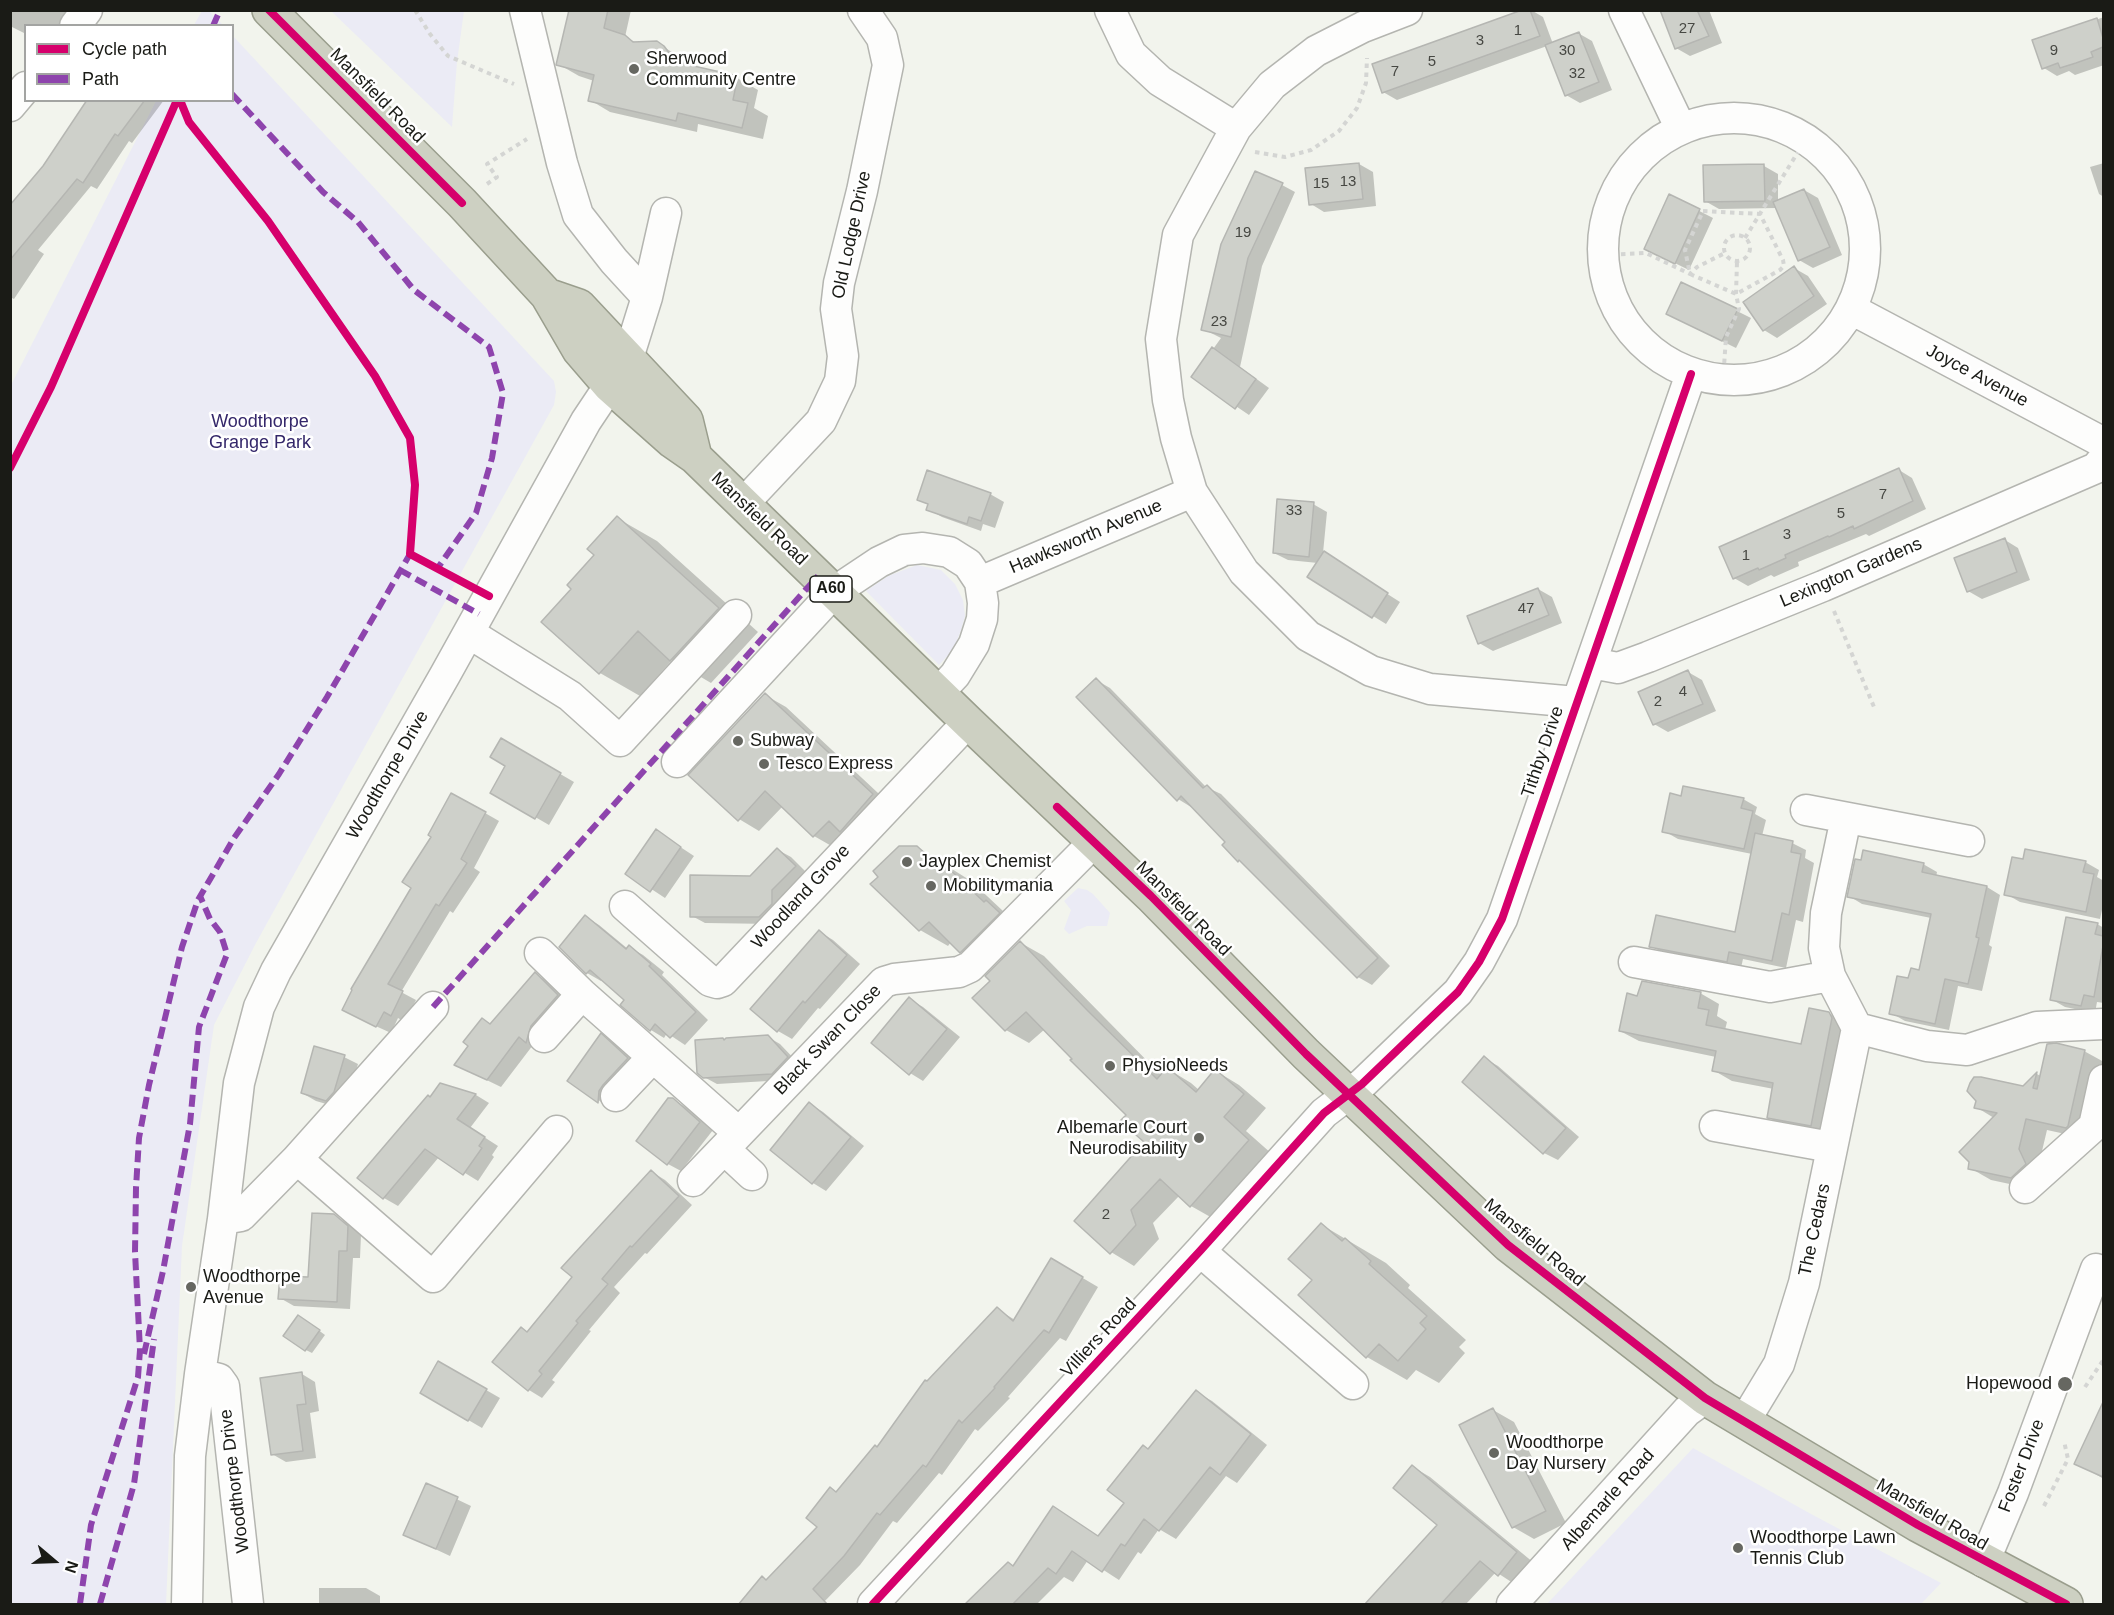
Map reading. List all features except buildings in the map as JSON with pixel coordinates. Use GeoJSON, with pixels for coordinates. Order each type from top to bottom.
{"type":"FeatureCollection","features":[{"type":"Feature","properties":{"kind":"highway","name":"Mansfield Road"},"geometry":{"type":"LineString","coordinates":[[269,10],[462,203],[548,295],[579,350],[610,386],[672,441],[695,457],[1094,842],[1349,1094],[1508,1245],[1705,1398],[1918,1526],[2066,1605]]}},
{"type":"Feature","properties":{"kind":"highway","name":"Mansfield Road"},"geometry":{"type":"LineString","coordinates":[[548,295],[579,306],[687,420],[695,457]]}},
{"type":"Feature","properties":{"kind":"street"},"geometry":{"type":"LineString","coordinates":[[76,24],[87,10]]}},
{"type":"Feature","properties":{"kind":"street"},"geometry":{"type":"LineString","coordinates":[[525,10],[578,215],[614,261],[647,297]]}},
{"type":"Feature","properties":{"kind":"street","name":"Old Lodge Drive"},"geometry":{"type":"LineString","coordinates":[[743,504],[821,421],[840,381],[843,356],[836,309],[839,283],[862,191],[888,65],[882,38],[863,10]]}},
{"type":"Feature","properties":{"kind":"street"},"geometry":{"type":"LineString","coordinates":[[1110,10],[1131,54],[1160,81],[1232,136]]}},
{"type":"Feature","properties":{"kind":"street"},"geometry":{"type":"LineString","coordinates":[[1407,10],[1363,27],[1316,51],[1272,85],[1232,136],[1178,234],[1161,339],[1168,400],[1176,438],[1192,492],[1244,572],[1308,636],[1371,671],[1430,689],[1576,702]]}},
{"type":"Feature","properties":{"kind":"street"},"geometry":{"type":"LineString","coordinates":[[1624,10],[1680,129]]}},
{"type":"Feature","properties":{"kind":"street"},"geometry":{"type":"LineString","coordinates":[[10,106],[24,89]]}},
{"type":"Feature","properties":{"kind":"street"},"geometry":{"type":"LineString","coordinates":[[1744,118],[1776,124],[1806,139],[1834,164],[1854,197],[1865,234],[1863,273],[1851,309],[1834,335],[1811,356],[1784,371],[1754,380],[1723,381],[1691,374],[1656,356],[1628,328],[1610,294],[1603,255],[1606,216],[1622,180],[1648,150],[1680,129],[1712,119],[1744,118]]}},
{"type":"Feature","properties":{"kind":"street","name":"Woodthorpe Drive"},"geometry":{"type":"LineString","coordinates":[[187,1605],[190,1456],[223,1219],[239,1083],[259,1007],[276,971],[469,633],[586,421],[628,358],[647,297],[666,213]]}},
{"type":"Feature","properties":{"kind":"street","name":"Joyce Avenue"},"geometry":{"type":"LineString","coordinates":[[1851,309],[2103,443]]}},
{"type":"Feature","properties":{"kind":"street","name":"Tithby Drive"},"geometry":{"type":"LineString","coordinates":[[1349,1094],[1458,992],[1479,962],[1502,918],[1691,374]]}},
{"type":"Feature","properties":{"kind":"street","name":"Lexington Gardens"},"geometry":{"type":"LineString","coordinates":[[1592,663],[1618,668],[1823,585],[2096,468],[2103,458]]}},
{"type":"Feature","properties":{"kind":"street","name":"Hawksworth Avenue"},"geometry":{"type":"LineString","coordinates":[[980,582],[1192,492]]}},
{"type":"Feature","properties":{"kind":"street"},"geometry":{"type":"LineString","coordinates":[[677,762],[834,592],[879,562],[904,550],[923,548],[949,552],[968,564],[980,582],[983,603],[982,620],[974,644],[955,675],[939,693]]}},
{"type":"Feature","properties":{"kind":"street"},"geometry":{"type":"LineString","coordinates":[[469,633],[570,696],[620,741],[736,615]]}},
{"type":"Feature","properties":{"kind":"street","name":"Woodland Grove"},"geometry":{"type":"LineString","coordinates":[[624,906],[710,981],[717,983],[723,981],[968,722]]}},
{"type":"Feature","properties":{"kind":"street"},"geometry":{"type":"LineString","coordinates":[[1806,810],[1969,841]]}},
{"type":"Feature","properties":{"kind":"street"},"geometry":{"type":"LineString","coordinates":[[1846,818],[1826,913],[1824,948],[1830,976],[1857,1028],[1927,1046],[1967,1050],[2037,1027],[2103,1024]]}},
{"type":"Feature","properties":{"kind":"street","name":"Black Swan Close"},"geometry":{"type":"LineString","coordinates":[[693,1181],[884,982],[959,972],[970,967],[1094,842]]}},
{"type":"Feature","properties":{"kind":"street"},"geometry":{"type":"LineString","coordinates":[[540,953],[652,1057],[731,1141],[752,1175]]}},
{"type":"Feature","properties":{"kind":"street"},"geometry":{"type":"LineString","coordinates":[[1634,962],[1770,987],[1830,976]]}},
{"type":"Feature","properties":{"kind":"street"},"geometry":{"type":"LineString","coordinates":[[544,1037],[582,994]]}},
{"type":"Feature","properties":{"kind":"street"},"geometry":{"type":"LineString","coordinates":[[223,1219],[241,1216],[297,1160],[433,1007]]}},
{"type":"Feature","properties":{"kind":"street","name":"The Cedars"},"geometry":{"type":"LineString","coordinates":[[1744,1422],[1779,1364],[1804,1283],[1857,1028]]}},
{"type":"Feature","properties":{"kind":"street"},"geometry":{"type":"LineString","coordinates":[[615,1096],[652,1057]]}},
{"type":"Feature","properties":{"kind":"street"},"geometry":{"type":"LineString","coordinates":[[2025,1188],[2094,1126],[2103,1080]]}},
{"type":"Feature","properties":{"kind":"street","name":"Villiers Road"},"geometry":{"type":"LineString","coordinates":[[873,1605],[1200,1251],[1324,1113],[1349,1094]]}},
{"type":"Feature","properties":{"kind":"street"},"geometry":{"type":"LineString","coordinates":[[1715,1126],[1831,1147]]}},
{"type":"Feature","properties":{"kind":"street"},"geometry":{"type":"LineString","coordinates":[[297,1160],[433,1277],[557,1131]]}},
{"type":"Feature","properties":{"kind":"street"},"geometry":{"type":"LineString","coordinates":[[1200,1251],[1353,1384]]}},
{"type":"Feature","properties":{"kind":"street","name":"Foster Drive"},"geometry":{"type":"LineString","coordinates":[[1984,1562],[2013,1493],[2096,1269]]}},
{"type":"Feature","properties":{"kind":"street","name":"Woodthorpe Drive"},"geometry":{"type":"LineString","coordinates":[[200,1374],[219,1379],[224,1386],[248,1605]]}},
{"type":"Feature","properties":{"kind":"street","name":"Albemarle Road"},"geometry":{"type":"LineString","coordinates":[[1512,1605],[1687,1411],[1705,1398]]}},
{"type":"Feature","properties":{"kind":"path"},"geometry":{"type":"LineString","coordinates":[[415,10],[430,34],[448,56],[549,110],[487,164],[497,177],[462,203]]}},
{"type":"Feature","properties":{"kind":"path"},"geometry":{"type":"LineString","coordinates":[[1232,136],[1257,153],[1286,157],[1311,150],[1339,131],[1357,108],[1366,83],[1367,54],[1363,27]]}},
{"type":"Feature","properties":{"kind":"path"},"geometry":{"type":"LineString","coordinates":[[1745,238],[1806,139]]}},
{"type":"Feature","properties":{"kind":"path"},"geometry":{"type":"LineString","coordinates":[[1690,274],[1685,250],[1704,212],[1760,214]]}},
{"type":"Feature","properties":{"kind":"path"},"geometry":{"type":"LineString","coordinates":[[1736,294],[1784,266],[1760,214]]}},
{"type":"Feature","properties":{"kind":"path"},"geometry":{"type":"LineString","coordinates":[[1737,235],[1745,238],[1750,244],[1750,253],[1737,262],[1730,259],[1725,253],[1724,245],[1728,238],[1737,235]]}},
{"type":"Feature","properties":{"kind":"path"},"geometry":{"type":"LineString","coordinates":[[1603,255],[1646,253],[1736,294]]}},
{"type":"Feature","properties":{"kind":"path"},"geometry":{"type":"LineString","coordinates":[[1690,274],[1697,267],[1725,253]]}},
{"type":"Feature","properties":{"kind":"path"},"geometry":{"type":"LineString","coordinates":[[1723,381],[1726,337],[1739,309],[1736,294],[1737,262]]}},
{"type":"Feature","properties":{"kind":"path"},"geometry":{"type":"LineString","coordinates":[[1823,585],[1874,707]]}},
{"type":"Feature","properties":{"kind":"path"},"geometry":{"type":"LineString","coordinates":[[2044,1506],[2068,1459]]}},
{"type":"Feature","properties":{"kind":"green space"},"geometry":{"type":"Polygon","coordinates":[[[202,11],[209,11],[222,24],[195,24],[202,11]]]}},
{"type":"Feature","properties":{"kind":"green space"},"geometry":{"type":"Polygon","coordinates":[[[331,11],[464,11],[452,127],[331,11]]]}},
{"type":"Feature","properties":{"kind":"green space","name":"Woodthorpe Grange Park"},"geometry":{"type":"Polygon","coordinates":[[[234,37],[554,381],[556,392],[554,405],[256,943],[214,1025],[182,1246],[166,1604],[11,1604],[11,385],[155,102],[234,102],[234,37]]]}},
{"type":"Feature","properties":{"kind":"green space"},"geometry":{"type":"Polygon","coordinates":[[[917,565],[941,570],[955,584],[963,600],[965,616],[954,649],[939,665],[866,591],[888,576],[917,565]]]}},
{"type":"Feature","properties":{"kind":"green space"},"geometry":{"type":"Polygon","coordinates":[[[1078,888],[1093,894],[1110,913],[1107,926],[1087,926],[1069,934],[1064,929],[1071,910],[1064,901],[1078,888]]]}},
{"type":"Feature","properties":{"kind":"green space","name":"Woodthorpe Lawn Tennis Club"},"geometry":{"type":"Polygon","coordinates":[[[1693,1448],[1941,1583],[1921,1604],[1547,1604],[1693,1448]]]}},
{"type":"Feature","properties":{"kind":"marked path"},"geometry":{"type":"LineString","coordinates":[[214,24],[220,10]]}},
{"type":"Feature","properties":{"kind":"marked path"},"geometry":{"type":"LineString","coordinates":[[234,96],[323,192],[358,222],[414,290],[489,347],[503,393],[492,458],[476,513],[437,569]]}},
{"type":"Feature","properties":{"kind":"marked path"},"geometry":{"type":"LineString","coordinates":[[80,1604],[91,1525],[138,1377],[140,1350],[135,1252],[139,1138],[149,1085],[182,947],[198,900],[234,838],[279,774],[327,697],[410,554]]}},
{"type":"Feature","properties":{"kind":"marked path"},"geometry":{"type":"LineString","coordinates":[[400,570],[479,614]]}},
{"type":"Feature","properties":{"kind":"marked path"},"geometry":{"type":"LineString","coordinates":[[433,1007],[818,576]]}},
{"type":"Feature","properties":{"kind":"marked path"},"geometry":{"type":"LineString","coordinates":[[144,1354],[163,1271],[190,1124],[199,1027],[227,954],[220,932],[210,919],[200,896]]}},
{"type":"Feature","properties":{"kind":"marked path"},"geometry":{"type":"LineString","coordinates":[[100,1604],[134,1484],[154,1339]]}},
{"type":"Feature","properties":{"kind":"cycle path"},"geometry":{"type":"LineString","coordinates":[[269,10],[462,203]]}},
{"type":"Feature","properties":{"kind":"cycle path"},"geometry":{"type":"LineString","coordinates":[[10,468],[51,387],[176,102]]}},
{"type":"Feature","properties":{"kind":"cycle path"},"geometry":{"type":"LineString","coordinates":[[181,102],[189,122],[268,221],[375,376],[410,438],[415,485],[410,554],[489,596]]}},
{"type":"Feature","properties":{"kind":"cycle path"},"geometry":{"type":"LineString","coordinates":[[873,1604],[1200,1251],[1324,1113],[1362,1084],[1458,992],[1479,962],[1502,919],[1691,374]]}},
{"type":"Feature","properties":{"kind":"cycle path"},"geometry":{"type":"LineString","coordinates":[[1057,807],[1151,896],[1306,1054],[1508,1245],[1705,1398],[1918,1525],[2066,1604]]}},
{"type":"Feature","properties":{"kind":"place","name":"Sherwood Community Centre"},"geometry":{"type":"Point","coordinates":[634,69]}},
{"type":"Feature","properties":{"kind":"place","name":"Subway"},"geometry":{"type":"Point","coordinates":[738,741]}},
{"type":"Feature","properties":{"kind":"place","name":"Tesco Express"},"geometry":{"type":"Point","coordinates":[764,764]}},
{"type":"Feature","properties":{"kind":"place","name":"Jayplex Chemist"},"geometry":{"type":"Point","coordinates":[907,862]}},
{"type":"Feature","properties":{"kind":"place","name":"Mobilitymania"},"geometry":{"type":"Point","coordinates":[931,886]}},
{"type":"Feature","properties":{"kind":"place","name":"PhysioNeeds"},"geometry":{"type":"Point","coordinates":[1110,1066]}},
{"type":"Feature","properties":{"kind":"place","name":"Albemarle Court Neurodisability"},"geometry":{"type":"Point","coordinates":[1199,1138]}},
{"type":"Feature","properties":{"kind":"place","name":"Woodthorpe Avenue"},"geometry":{"type":"Point","coordinates":[191,1287]}},
{"type":"Feature","properties":{"kind":"place","name":"Hopewood"},"geometry":{"type":"Point","coordinates":[2065,1384]}},
{"type":"Feature","properties":{"kind":"place","name":"Woodthorpe Day Nursery"},"geometry":{"type":"Point","coordinates":[1494,1453]}},
{"type":"Feature","properties":{"kind":"place","name":"Woodthorpe Lawn Tennis Club"},"geometry":{"type":"Point","coordinates":[1738,1548]}}]}
